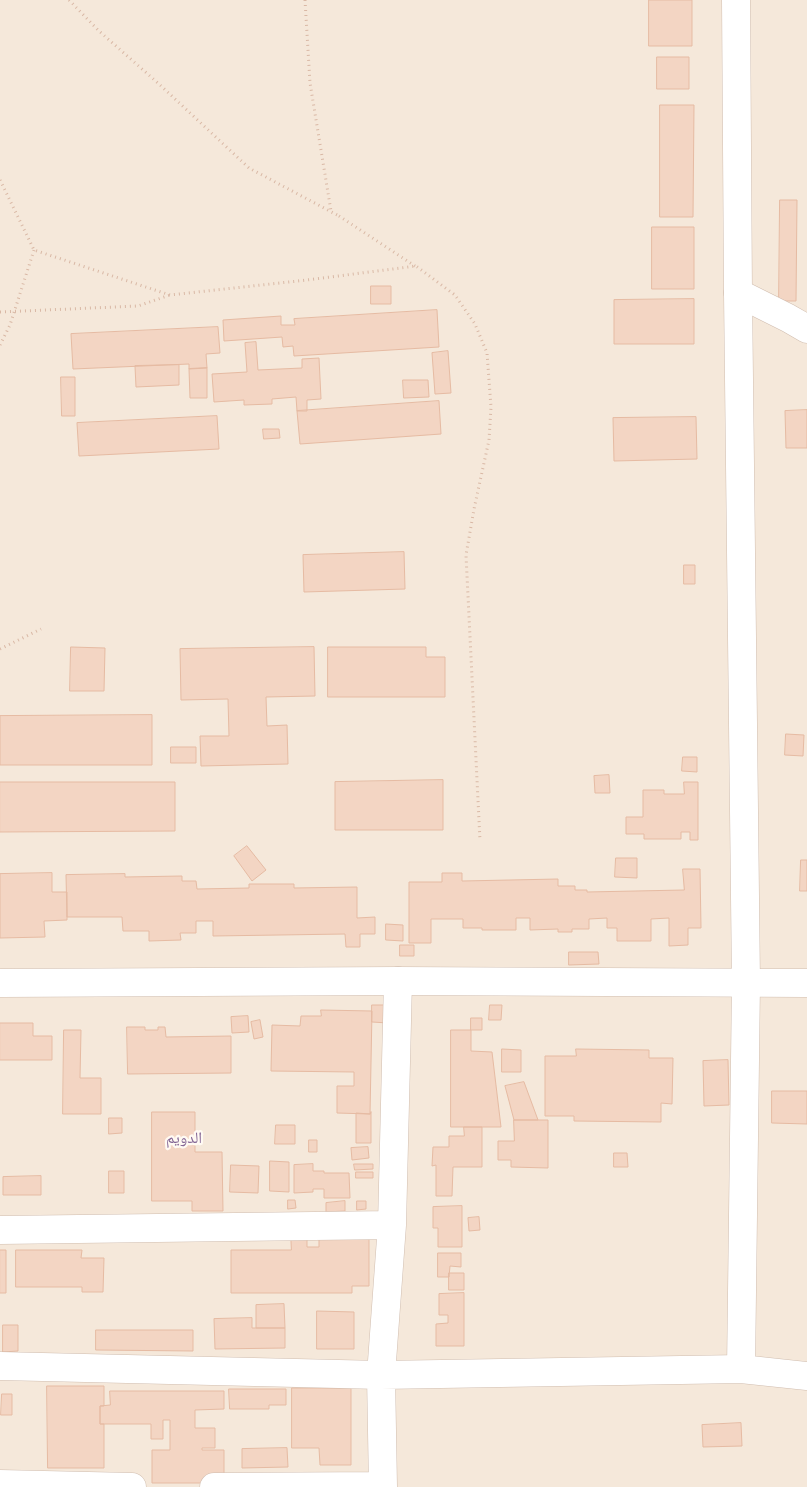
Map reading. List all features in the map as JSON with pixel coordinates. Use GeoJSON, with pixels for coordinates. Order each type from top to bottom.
{"type":"FeatureCollection","features":[{"type":"Feature","properties":{"kind":"street"},"geometry":{"type":"LineString","coordinates":[[736,0],[746,983],[742,1369]]}},
{"type":"Feature","properties":{"kind":"street"},"geometry":{"type":"LineString","coordinates":[[738,293],[807,329]]}},
{"type":"Feature","properties":{"kind":"street"},"geometry":{"type":"LineString","coordinates":[[214,1487],[383,1487],[381,1376],[392,1225],[398,981]]}},
{"type":"Feature","properties":{"kind":"street"},"geometry":{"type":"LineString","coordinates":[[0,983],[398,981],[807,983]]}},
{"type":"Feature","properties":{"kind":"street"},"geometry":{"type":"LineString","coordinates":[[0,1230],[392,1225]]}},
{"type":"Feature","properties":{"kind":"street"},"geometry":{"type":"LineString","coordinates":[[0,1366],[381,1376],[742,1369],[807,1376]]}},
{"type":"Feature","properties":{"kind":"street"},"geometry":{"type":"LineString","coordinates":[[0,1484],[132,1487]]}},
{"type":"Feature","properties":{"kind":"path"},"geometry":{"type":"LineString","coordinates":[[69,0],[99,31],[249,168],[338,216]]}},
{"type":"Feature","properties":{"kind":"path"},"geometry":{"type":"LineString","coordinates":[[305,0],[310,83],[331,211],[416,266],[455,295],[475,324],[487,353],[491,407],[489,440],[466,555],[480,841]]}},
{"type":"Feature","properties":{"kind":"path"},"geometry":{"type":"LineString","coordinates":[[0,180],[34,250],[10,325],[0,345]]}},
{"type":"Feature","properties":{"kind":"path"},"geometry":{"type":"LineString","coordinates":[[34,250],[170,294]]}},
{"type":"Feature","properties":{"kind":"path"},"geometry":{"type":"LineString","coordinates":[[0,312],[138,306],[170,294],[416,266]]}},
{"type":"Feature","properties":{"kind":"path"},"geometry":{"type":"LineString","coordinates":[[0,650],[41,629]]}},
{"type":"Feature","properties":{"kind":"shaded area"},"geometry":{"type":"Polygon","coordinates":[[[0,0],[807,0],[807,1487],[0,1487],[0,0]]]}},
{"type":"Feature","properties":{"kind":"building"},"geometry":{"type":"Polygon","coordinates":[[[649,0],[692,0],[692,46],[649,46],[649,0]]]}},
{"type":"Feature","properties":{"kind":"building"},"geometry":{"type":"Polygon","coordinates":[[[657,57],[689,57],[689,89],[657,89],[657,57]]]}},
{"type":"Feature","properties":{"kind":"building"},"geometry":{"type":"Polygon","coordinates":[[[660,105],[694,105],[693,217],[660,217],[660,105]]]}},
{"type":"Feature","properties":{"kind":"building"},"geometry":{"type":"Polygon","coordinates":[[[780,200],[797,200],[796,301],[779,301],[780,200]]]}},
{"type":"Feature","properties":{"kind":"building"},"geometry":{"type":"Polygon","coordinates":[[[652,227],[694,227],[694,289],[652,289],[652,227]]]}},
{"type":"Feature","properties":{"kind":"building"},"geometry":{"type":"Polygon","coordinates":[[[371,286],[391,286],[391,304],[371,304],[371,286]]]}},
{"type":"Feature","properties":{"kind":"building"},"geometry":{"type":"Polygon","coordinates":[[[694,299],[694,344],[614,344],[614,300],[694,299]]]}},
{"type":"Feature","properties":{"kind":"building"},"geometry":{"type":"Polygon","coordinates":[[[437,310],[439,347],[294,356],[293,346],[283,347],[282,337],[224,341],[223,320],[281,316],[281,325],[295,325],[294,319],[437,310]]]}},
{"type":"Feature","properties":{"kind":"building"},"geometry":{"type":"Polygon","coordinates":[[[218,327],[220,353],[206,354],[207,368],[189,369],[189,364],[73,369],[71,334],[218,327]]]}},
{"type":"Feature","properties":{"kind":"building"},"geometry":{"type":"Polygon","coordinates":[[[256,342],[258,370],[302,368],[302,359],[319,358],[321,399],[307,400],[307,411],[297,411],[296,397],[272,399],[272,404],[244,405],[244,400],[214,402],[212,374],[247,372],[245,343],[256,342]]]}},
{"type":"Feature","properties":{"kind":"building"},"geometry":{"type":"Polygon","coordinates":[[[448,351],[451,393],[435,394],[432,353],[448,351]]]}},
{"type":"Feature","properties":{"kind":"building"},"geometry":{"type":"Polygon","coordinates":[[[179,365],[179,385],[136,387],[135,366],[179,365]]]}},
{"type":"Feature","properties":{"kind":"building"},"geometry":{"type":"Polygon","coordinates":[[[207,368],[207,398],[190,398],[189,369],[207,368]]]}},
{"type":"Feature","properties":{"kind":"building"},"geometry":{"type":"Polygon","coordinates":[[[61,377],[75,377],[75,416],[62,416],[61,377]]]}},
{"type":"Feature","properties":{"kind":"building"},"geometry":{"type":"Polygon","coordinates":[[[403,380],[428,380],[429,397],[404,398],[403,380]]]}},
{"type":"Feature","properties":{"kind":"building"},"geometry":{"type":"Polygon","coordinates":[[[439,401],[441,434],[300,444],[297,411],[439,401]]]}},
{"type":"Feature","properties":{"kind":"building"},"geometry":{"type":"Polygon","coordinates":[[[807,410],[807,448],[786,448],[785,411],[807,410]]]}},
{"type":"Feature","properties":{"kind":"building"},"geometry":{"type":"Polygon","coordinates":[[[217,416],[219,449],[79,456],[77,423],[217,416]]]}},
{"type":"Feature","properties":{"kind":"building"},"geometry":{"type":"Polygon","coordinates":[[[696,417],[697,459],[614,461],[613,418],[696,417]]]}},
{"type":"Feature","properties":{"kind":"building"},"geometry":{"type":"Polygon","coordinates":[[[263,429],[279,429],[280,438],[264,439],[263,429]]]}},
{"type":"Feature","properties":{"kind":"building"},"geometry":{"type":"Polygon","coordinates":[[[404,552],[405,589],[304,592],[303,555],[404,552]]]}},
{"type":"Feature","properties":{"kind":"building"},"geometry":{"type":"Polygon","coordinates":[[[684,565],[695,565],[695,584],[684,584],[684,565]]]}},
{"type":"Feature","properties":{"kind":"building"},"geometry":{"type":"Polygon","coordinates":[[[71,647],[105,648],[104,691],[70,691],[71,647]]]}},
{"type":"Feature","properties":{"kind":"building"},"geometry":{"type":"Polygon","coordinates":[[[314,647],[315,696],[266,697],[267,726],[287,725],[288,764],[201,766],[200,736],[229,736],[228,699],[181,700],[180,649],[314,647]]]}},
{"type":"Feature","properties":{"kind":"building"},"geometry":{"type":"Polygon","coordinates":[[[328,647],[426,647],[426,657],[445,657],[445,697],[328,697],[328,647]]]}},
{"type":"Feature","properties":{"kind":"building"},"geometry":{"type":"Polygon","coordinates":[[[152,715],[152,765],[0,765],[0,716],[152,715]]]}},
{"type":"Feature","properties":{"kind":"building"},"geometry":{"type":"Polygon","coordinates":[[[786,734],[804,735],[803,756],[785,755],[786,734]]]}},
{"type":"Feature","properties":{"kind":"building"},"geometry":{"type":"Polygon","coordinates":[[[171,747],[196,747],[196,763],[171,763],[171,747]]]}},
{"type":"Feature","properties":{"kind":"building"},"geometry":{"type":"Polygon","coordinates":[[[683,757],[697,757],[697,772],[682,771],[683,757]]]}},
{"type":"Feature","properties":{"kind":"building"},"geometry":{"type":"Polygon","coordinates":[[[609,775],[610,793],[595,793],[594,776],[609,775]]]}},
{"type":"Feature","properties":{"kind":"building"},"geometry":{"type":"Polygon","coordinates":[[[443,780],[443,830],[335,830],[335,782],[443,780]]]}},
{"type":"Feature","properties":{"kind":"building"},"geometry":{"type":"Polygon","coordinates":[[[0,782],[175,782],[175,831],[0,832],[0,782]]]}},
{"type":"Feature","properties":{"kind":"building"},"geometry":{"type":"Polygon","coordinates":[[[684,782],[698,782],[698,840],[690,840],[690,832],[681,832],[681,839],[644,839],[644,834],[626,834],[626,817],[643,817],[643,790],[664,790],[664,794],[684,794],[684,782]]]}},
{"type":"Feature","properties":{"kind":"building"},"geometry":{"type":"Polygon","coordinates":[[[247,846],[266,870],[252,881],[234,856],[247,846]]]}},
{"type":"Feature","properties":{"kind":"building"},"geometry":{"type":"Polygon","coordinates":[[[616,858],[637,858],[637,878],[615,877],[616,858]]]}},
{"type":"Feature","properties":{"kind":"building"},"geometry":{"type":"Polygon","coordinates":[[[801,860],[807,860],[807,891],[800,891],[801,860]]]}},
{"type":"Feature","properties":{"kind":"building"},"geometry":{"type":"Polygon","coordinates":[[[683,869],[700,869],[701,928],[688,928],[688,945],[669,946],[669,918],[651,919],[651,941],[617,941],[617,928],[607,928],[607,918],[589,919],[589,929],[572,929],[572,932],[558,932],[558,929],[530,930],[530,918],[516,918],[516,930],[463,928],[463,919],[431,919],[431,943],[409,943],[409,882],[442,882],[442,873],[462,873],[462,881],[558,879],[558,886],[575,886],[575,890],[587,890],[587,892],[684,890],[683,869]]]}},
{"type":"Feature","properties":{"kind":"building"},"geometry":{"type":"Polygon","coordinates":[[[52,873],[52,892],[67,892],[67,920],[44,921],[45,937],[0,938],[0,874],[52,873]]]}},
{"type":"Feature","properties":{"kind":"building"},"geometry":{"type":"Polygon","coordinates":[[[125,874],[125,877],[182,876],[182,881],[196,881],[197,889],[249,888],[249,884],[294,884],[294,888],[357,887],[357,918],[375,917],[375,934],[360,934],[360,947],[346,947],[345,934],[213,936],[213,921],[196,921],[196,933],[180,933],[181,940],[149,941],[149,931],[123,931],[122,917],[67,917],[66,875],[125,874]]]}},
{"type":"Feature","properties":{"kind":"building"},"geometry":{"type":"Polygon","coordinates":[[[386,924],[403,925],[403,941],[386,940],[386,924]]]}},
{"type":"Feature","properties":{"kind":"building"},"geometry":{"type":"Polygon","coordinates":[[[400,945],[414,945],[414,956],[400,956],[400,945]]]}},
{"type":"Feature","properties":{"kind":"building"},"geometry":{"type":"Polygon","coordinates":[[[569,952],[598,952],[599,964],[569,965],[569,952]]]}},
{"type":"Feature","properties":{"kind":"building"},"geometry":{"type":"Polygon","coordinates":[[[372,1005],[388,1005],[388,1023],[372,1022],[372,1005]]]}},
{"type":"Feature","properties":{"kind":"building"},"geometry":{"type":"Polygon","coordinates":[[[490,1005],[502,1005],[501,1020],[489,1020],[490,1005]]]}},
{"type":"Feature","properties":{"kind":"building"},"geometry":{"type":"Polygon","coordinates":[[[321,1010],[372,1011],[370,1114],[337,1113],[337,1086],[354,1086],[354,1072],[271,1071],[272,1025],[300,1026],[301,1016],[321,1016],[321,1010]]]}},
{"type":"Feature","properties":{"kind":"building"},"geometry":{"type":"Polygon","coordinates":[[[248,1016],[249,1032],[232,1033],[231,1017],[248,1016]]]}},
{"type":"Feature","properties":{"kind":"building"},"geometry":{"type":"Polygon","coordinates":[[[471,1018],[482,1018],[482,1030],[471,1030],[471,1018]]]}},
{"type":"Feature","properties":{"kind":"building"},"geometry":{"type":"Polygon","coordinates":[[[260,1020],[263,1037],[254,1039],[251,1022],[260,1020]]]}},
{"type":"Feature","properties":{"kind":"building"},"geometry":{"type":"Polygon","coordinates":[[[0,1023],[33,1023],[33,1036],[52,1036],[52,1060],[0,1060],[0,1023]]]}},
{"type":"Feature","properties":{"kind":"building"},"geometry":{"type":"Polygon","coordinates":[[[127,1027],[145,1027],[145,1030],[158,1030],[158,1027],[165,1027],[166,1037],[231,1036],[231,1073],[128,1074],[127,1027]]]}},
{"type":"Feature","properties":{"kind":"building"},"geometry":{"type":"Polygon","coordinates":[[[64,1030],[81,1030],[80,1078],[101,1078],[101,1114],[63,1114],[64,1030]]]}},
{"type":"Feature","properties":{"kind":"building"},"geometry":{"type":"Polygon","coordinates":[[[451,1030],[471,1030],[471,1051],[492,1052],[501,1127],[451,1127],[451,1030]]]}},
{"type":"Feature","properties":{"kind":"building"},"geometry":{"type":"Polygon","coordinates":[[[502,1049],[521,1050],[521,1072],[502,1072],[502,1049]]]}},
{"type":"Feature","properties":{"kind":"building"},"geometry":{"type":"Polygon","coordinates":[[[576,1049],[649,1050],[649,1058],[673,1058],[672,1104],[661,1103],[661,1122],[574,1121],[574,1116],[545,1116],[545,1056],[576,1056],[576,1049]]]}},
{"type":"Feature","properties":{"kind":"building"},"geometry":{"type":"Polygon","coordinates":[[[728,1060],[729,1105],[704,1106],[703,1061],[728,1060]]]}},
{"type":"Feature","properties":{"kind":"building"},"geometry":{"type":"Polygon","coordinates":[[[524,1082],[538,1120],[514,1120],[505,1086],[524,1082]]]}},
{"type":"Feature","properties":{"kind":"building"},"geometry":{"type":"Polygon","coordinates":[[[772,1091],[807,1091],[807,1124],[772,1123],[772,1091]]]}},
{"type":"Feature","properties":{"kind":"building"},"geometry":{"type":"Polygon","coordinates":[[[152,1112],[195,1112],[195,1152],[222,1152],[223,1211],[192,1211],[192,1201],[152,1201],[152,1112]]]}},
{"type":"Feature","properties":{"kind":"building"},"geometry":{"type":"Polygon","coordinates":[[[371,1112],[371,1143],[356,1143],[356,1113],[370,1114],[371,1112]]]}},
{"type":"Feature","properties":{"kind":"building"},"geometry":{"type":"Polygon","coordinates":[[[109,1118],[122,1118],[122,1133],[109,1134],[109,1118]]]}},
{"type":"Feature","properties":{"kind":"building"},"geometry":{"type":"Polygon","coordinates":[[[514,1120],[548,1120],[548,1168],[511,1167],[511,1160],[498,1160],[498,1141],[514,1141],[514,1120]]]}},
{"type":"Feature","properties":{"kind":"building"},"geometry":{"type":"Polygon","coordinates":[[[276,1125],[295,1125],[295,1144],[275,1144],[276,1125]]]}},
{"type":"Feature","properties":{"kind":"building"},"geometry":{"type":"Polygon","coordinates":[[[464,1127],[482,1127],[482,1167],[453,1167],[452,1196],[436,1196],[436,1165],[432,1166],[433,1147],[449,1147],[449,1136],[464,1136],[464,1127]]]}},
{"type":"Feature","properties":{"kind":"building"},"geometry":{"type":"Polygon","coordinates":[[[309,1140],[317,1140],[317,1152],[309,1152],[309,1140]]]}},
{"type":"Feature","properties":{"kind":"building"},"geometry":{"type":"Polygon","coordinates":[[[368,1147],[369,1158],[352,1160],[351,1148],[368,1147]]]}},
{"type":"Feature","properties":{"kind":"building"},"geometry":{"type":"Polygon","coordinates":[[[614,1153],[627,1153],[628,1167],[614,1167],[614,1153]]]}},
{"type":"Feature","properties":{"kind":"building"},"geometry":{"type":"Polygon","coordinates":[[[270,1161],[289,1162],[289,1192],[270,1191],[270,1161]]]}},
{"type":"Feature","properties":{"kind":"building"},"geometry":{"type":"Polygon","coordinates":[[[313,1164],[313,1171],[349,1173],[350,1198],[324,1198],[324,1189],[313,1189],[313,1192],[294,1193],[294,1165],[313,1164]]]}},
{"type":"Feature","properties":{"kind":"building"},"geometry":{"type":"Polygon","coordinates":[[[354,1164],[373,1164],[373,1169],[355,1170],[354,1164]]]}},
{"type":"Feature","properties":{"kind":"building"},"geometry":{"type":"Polygon","coordinates":[[[231,1165],[259,1166],[258,1193],[230,1192],[231,1165]]]}},
{"type":"Feature","properties":{"kind":"building"},"geometry":{"type":"Polygon","coordinates":[[[109,1171],[124,1171],[124,1193],[109,1193],[109,1171]]]}},
{"type":"Feature","properties":{"kind":"building"},"geometry":{"type":"Polygon","coordinates":[[[356,1172],[373,1172],[373,1178],[356,1178],[356,1172]]]}},
{"type":"Feature","properties":{"kind":"building"},"geometry":{"type":"Polygon","coordinates":[[[41,1176],[41,1195],[3,1195],[3,1177],[41,1176]]]}},
{"type":"Feature","properties":{"kind":"building"},"geometry":{"type":"Polygon","coordinates":[[[288,1200],[295,1200],[296,1208],[288,1209],[288,1200]]]}},
{"type":"Feature","properties":{"kind":"building"},"geometry":{"type":"Polygon","coordinates":[[[345,1201],[345,1211],[326,1212],[326,1203],[345,1201]]]}},
{"type":"Feature","properties":{"kind":"building"},"geometry":{"type":"Polygon","coordinates":[[[357,1201],[366,1201],[366,1209],[357,1210],[357,1201]]]}},
{"type":"Feature","properties":{"kind":"building"},"geometry":{"type":"Polygon","coordinates":[[[462,1206],[462,1247],[438,1247],[438,1228],[433,1228],[433,1207],[462,1206]]]}},
{"type":"Feature","properties":{"kind":"building"},"geometry":{"type":"Polygon","coordinates":[[[479,1217],[480,1230],[469,1231],[468,1218],[479,1217]]]}},
{"type":"Feature","properties":{"kind":"building"},"geometry":{"type":"Polygon","coordinates":[[[291,1233],[307,1233],[307,1247],[319,1247],[319,1237],[369,1237],[369,1286],[352,1286],[352,1293],[231,1293],[231,1250],[291,1250],[291,1233]]]}},
{"type":"Feature","properties":{"kind":"building"},"geometry":{"type":"Polygon","coordinates":[[[0,1250],[6,1250],[6,1293],[0,1293],[0,1250]]]}},
{"type":"Feature","properties":{"kind":"building"},"geometry":{"type":"Polygon","coordinates":[[[16,1250],[82,1250],[81,1258],[104,1258],[103,1292],[82,1292],[82,1287],[16,1287],[16,1250]]]}},
{"type":"Feature","properties":{"kind":"building"},"geometry":{"type":"Polygon","coordinates":[[[438,1253],[461,1253],[461,1267],[450,1266],[449,1277],[438,1277],[438,1253]]]}},
{"type":"Feature","properties":{"kind":"building"},"geometry":{"type":"Polygon","coordinates":[[[449,1273],[464,1273],[464,1290],[449,1290],[449,1273]]]}},
{"type":"Feature","properties":{"kind":"building"},"geometry":{"type":"Polygon","coordinates":[[[464,1293],[464,1346],[436,1346],[436,1324],[448,1323],[448,1315],[439,1315],[439,1294],[464,1293]]]}},
{"type":"Feature","properties":{"kind":"building"},"geometry":{"type":"Polygon","coordinates":[[[284,1304],[285,1328],[256,1328],[256,1305],[284,1304]]]}},
{"type":"Feature","properties":{"kind":"building"},"geometry":{"type":"Polygon","coordinates":[[[317,1311],[354,1312],[354,1349],[317,1349],[317,1311]]]}},
{"type":"Feature","properties":{"kind":"building"},"geometry":{"type":"Polygon","coordinates":[[[252,1318],[252,1328],[285,1328],[285,1348],[215,1349],[214,1319],[252,1318]]]}},
{"type":"Feature","properties":{"kind":"building"},"geometry":{"type":"Polygon","coordinates":[[[3,1325],[18,1325],[18,1351],[3,1352],[3,1325]]]}},
{"type":"Feature","properties":{"kind":"building"},"geometry":{"type":"Polygon","coordinates":[[[96,1330],[193,1330],[193,1351],[96,1350],[96,1330]]]}},
{"type":"Feature","properties":{"kind":"building"},"geometry":{"type":"Polygon","coordinates":[[[47,1386],[104,1386],[104,1406],[100,1406],[100,1424],[104,1424],[104,1468],[48,1468],[47,1386]]]}},
{"type":"Feature","properties":{"kind":"building"},"geometry":{"type":"Polygon","coordinates":[[[292,1388],[351,1388],[351,1465],[320,1465],[319,1448],[292,1448],[292,1388]]]}},
{"type":"Feature","properties":{"kind":"building"},"geometry":{"type":"Polygon","coordinates":[[[229,1389],[286,1389],[286,1405],[269,1405],[269,1409],[230,1409],[229,1389]]]}},
{"type":"Feature","properties":{"kind":"building"},"geometry":{"type":"Polygon","coordinates":[[[110,1391],[224,1391],[224,1409],[195,1410],[195,1428],[215,1428],[215,1448],[202,1448],[202,1450],[224,1450],[224,1483],[152,1483],[152,1450],[170,1450],[170,1420],[163,1420],[163,1439],[151,1439],[151,1424],[100,1424],[100,1406],[110,1405],[110,1391]]]}},
{"type":"Feature","properties":{"kind":"building"},"geometry":{"type":"Polygon","coordinates":[[[2,1394],[12,1394],[12,1415],[1,1415],[2,1394]]]}},
{"type":"Feature","properties":{"kind":"building"},"geometry":{"type":"Polygon","coordinates":[[[741,1423],[742,1446],[703,1447],[702,1425],[741,1423]]]}},
{"type":"Feature","properties":{"kind":"building"},"geometry":{"type":"Polygon","coordinates":[[[287,1448],[288,1467],[242,1468],[242,1449],[287,1448]]]}},
{"type":"Feature","properties":{"kind":"district","name":"الدويم"},"geometry":{"type":"Point","coordinates":[184,1139]}}]}
